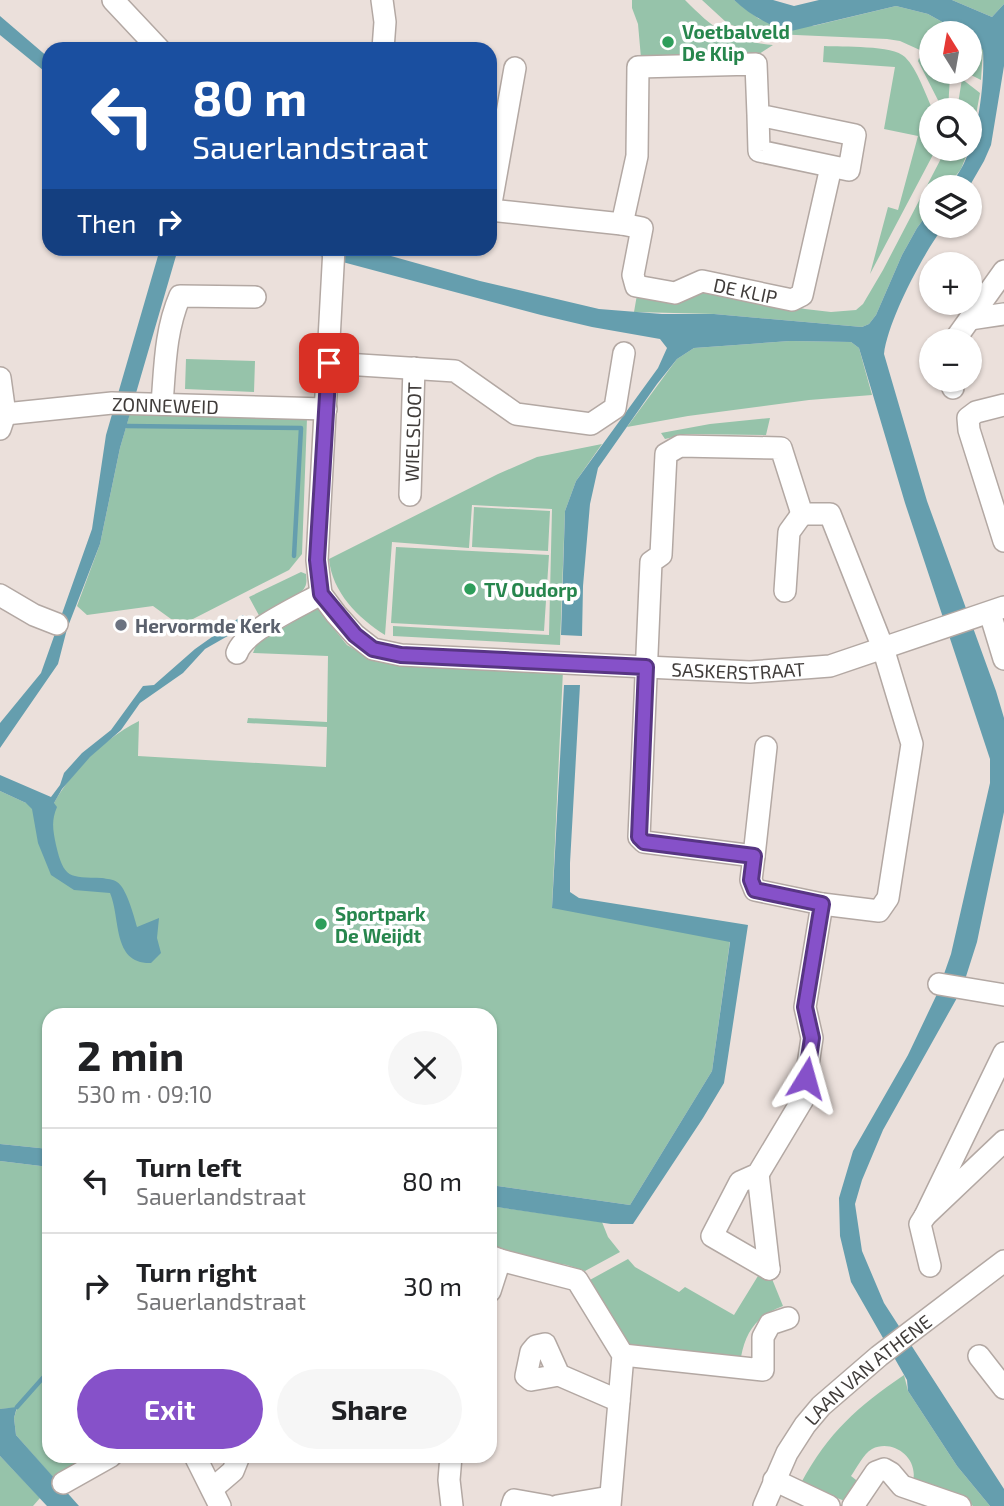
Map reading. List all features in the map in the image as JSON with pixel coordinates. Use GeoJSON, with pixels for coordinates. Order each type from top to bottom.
{"type":"FeatureCollection","features":[{"type":"Feature","properties":{"kind":"street"},"geometry":{"type":"LineString","coordinates":[[113,0],[152,42]]}},
{"type":"Feature","properties":{"kind":"street"},"geometry":{"type":"LineString","coordinates":[[382,0],[385,22],[384,42]]}},
{"type":"Feature","properties":{"kind":"street"},"geometry":{"type":"LineString","coordinates":[[497,211],[622,224],[637,156],[638,67],[756,64],[759,151],[849,170],[855,135],[758,115]]}},
{"type":"Feature","properties":{"kind":"street"},"geometry":{"type":"LineString","coordinates":[[497,160],[515,68]]}},
{"type":"Feature","properties":{"kind":"street","name":"DE KLIP"},"geometry":{"type":"LineString","coordinates":[[622,224],[642,228],[633,275],[636,286],[675,293],[702,281],[792,300],[802,295],[831,167]]}},
{"type":"Feature","properties":{"kind":"street"},"geometry":{"type":"LineString","coordinates":[[237,653],[238,648],[251,635],[321,594],[317,560],[334,257]]}},
{"type":"Feature","properties":{"kind":"street"},"geometry":{"type":"LineString","coordinates":[[963,329],[1004,271]]}},
{"type":"Feature","properties":{"kind":"street"},"geometry":{"type":"LineString","coordinates":[[162,404],[167,341],[171,317],[180,296],[255,297]]}},
{"type":"Feature","properties":{"kind":"street"},"geometry":{"type":"LineString","coordinates":[[970,319],[1004,314]]}},
{"type":"Feature","properties":{"kind":"street","name":"WIELSLOOT"},"geometry":{"type":"LineString","coordinates":[[329,363],[455,371],[516,414],[591,424],[615,408],[624,353]]}},
{"type":"Feature","properties":{"kind":"street","name":"WIELSLOOT"},"geometry":{"type":"LineString","coordinates":[[410,495],[414,368]]}},
{"type":"Feature","properties":{"kind":"street"},"geometry":{"type":"LineString","coordinates":[[0,378],[2,421]]}},
{"type":"Feature","properties":{"kind":"street","name":"ZONNEWEID"},"geometry":{"type":"LineString","coordinates":[[2,421],[112,403],[326,409]]}},
{"type":"Feature","properties":{"kind":"street"},"geometry":{"type":"LineString","coordinates":[[1004,405],[976,412],[968,418],[969,430],[1004,541]]}},
{"type":"Feature","properties":{"kind":"street"},"geometry":{"type":"LineString","coordinates":[[754,856],[644,842],[639,837],[651,562],[661,555],[666,454],[680,446],[781,448],[802,514]]}},
{"type":"Feature","properties":{"kind":"street"},"geometry":{"type":"LineString","coordinates":[[785,591],[789,532],[802,514]]}},
{"type":"Feature","properties":{"kind":"street"},"geometry":{"type":"LineString","coordinates":[[766,747],[751,880],[755,890],[822,904],[879,911],[888,898],[912,744],[883,648],[830,514],[802,514]]}},
{"type":"Feature","properties":{"kind":"street","name":"SASKERSTRAAT"},"geometry":{"type":"LineString","coordinates":[[321,594],[355,635],[373,649],[401,655],[750,672],[830,666],[991,612]]}},
{"type":"Feature","properties":{"kind":"street"},"geometry":{"type":"LineString","coordinates":[[0,595],[34,615],[57,624]]}},
{"type":"Feature","properties":{"kind":"street"},"geometry":{"type":"LineString","coordinates":[[991,612],[1004,659]]}},
{"type":"Feature","properties":{"kind":"street"},"geometry":{"type":"LineString","coordinates":[[758,1174],[803,1099],[812,1038],[805,1007],[822,904]]}},
{"type":"Feature","properties":{"kind":"street"},"geometry":{"type":"LineString","coordinates":[[939,984],[1004,995]]}},
{"type":"Feature","properties":{"kind":"street"},"geometry":{"type":"LineString","coordinates":[[930,1266],[920,1224],[998,1085],[1004,1053]]}},
{"type":"Feature","properties":{"kind":"street"},"geometry":{"type":"LineString","coordinates":[[925,1216],[1004,1141]]}},
{"type":"Feature","properties":{"kind":"street"},"geometry":{"type":"LineString","coordinates":[[497,1259],[577,1280],[623,1355],[610,1501],[557,1506]]}},
{"type":"Feature","properties":{"kind":"street","name":"LAAN VAN ATHENE"},"geometry":{"type":"LineString","coordinates":[[764,1506],[794,1441],[821,1406],[887,1350],[1004,1261]]}},
{"type":"Feature","properties":{"kind":"street"},"geometry":{"type":"LineString","coordinates":[[623,1355],[763,1370],[763,1336],[770,1324],[788,1318]]}},
{"type":"Feature","properties":{"kind":"street"},"geometry":{"type":"LineString","coordinates":[[979,1356],[1004,1388]]}},
{"type":"Feature","properties":{"kind":"street"},"geometry":{"type":"LineString","coordinates":[[558,1375],[619,1401]]}},
{"type":"Feature","properties":{"kind":"street"},"geometry":{"type":"LineString","coordinates":[[63,1483],[99,1463]]}},
{"type":"Feature","properties":{"kind":"street"},"geometry":{"type":"LineString","coordinates":[[198,1463],[216,1498]]}},
{"type":"Feature","properties":{"kind":"street"},"geometry":{"type":"LineString","coordinates":[[216,1498],[236,1463]]}},
{"type":"Feature","properties":{"kind":"street"},"geometry":{"type":"LineString","coordinates":[[450,1463],[452,1506]]}},
{"type":"Feature","properties":{"kind":"street"},"geometry":{"type":"LineString","coordinates":[[853,1506],[876,1472],[884,1469],[902,1486],[960,1506]]}},
{"type":"Feature","properties":{"kind":"street"},"geometry":{"type":"LineString","coordinates":[[774,1480],[829,1506]]}},
{"type":"Feature","properties":{"kind":"street"},"geometry":{"type":"LineString","coordinates":[[512,1506],[514,1500],[520,1500],[548,1506]]}},
{"type":"Feature","properties":{"kind":"green space"},"geometry":{"type":"Polygon","coordinates":[[[632,0],[685,0],[724,33],[745,41],[773,45],[759,54],[641,58],[638,24],[632,0]]]}},
{"type":"Feature","properties":{"kind":"green space"},"geometry":{"type":"Polygon","coordinates":[[[702,0],[734,0],[759,19],[813,26],[896,6],[928,14],[941,21],[919,21],[919,50],[900,41],[887,39],[752,33],[727,23],[702,0]]]}},
{"type":"Feature","properties":{"kind":"green space"},"geometry":{"type":"Polygon","coordinates":[[[952,0],[1004,0],[1004,4],[992,17],[952,0]]]}},
{"type":"Feature","properties":{"kind":"green space"},"geometry":{"type":"Polygon","coordinates":[[[824,46],[890,50],[899,53],[914,69],[928,98],[919,98],[919,161],[930,161],[922,175],[919,175],[919,181],[870,274],[888,207],[898,210],[918,136],[884,129],[895,67],[823,62],[824,46]]]}},
{"type":"Feature","properties":{"kind":"green space"},"geometry":{"type":"Polygon","coordinates":[[[930,84],[950,84],[949,98],[937,98],[930,84]]]}},
{"type":"Feature","properties":{"kind":"green space"},"geometry":{"type":"Polygon","coordinates":[[[961,84],[968,84],[980,93],[979,98],[959,98],[961,84]]]}},
{"type":"Feature","properties":{"kind":"green space"},"geometry":{"type":"Polygon","coordinates":[[[940,161],[964,161],[956,175],[932,175],[940,161]]]}},
{"type":"Feature","properties":{"kind":"green space"},"geometry":{"type":"Polygon","coordinates":[[[919,201],[919,225],[902,255],[876,315],[869,324],[862,327],[714,314],[634,312],[638,289],[707,289],[805,309],[831,312],[856,310],[863,304],[919,201]]]}},
{"type":"Feature","properties":{"kind":"green space"},"geometry":{"type":"Polygon","coordinates":[[[790,341],[851,342],[859,348],[872,395],[809,400],[627,427],[677,359],[694,348],[790,341]]]}},
{"type":"Feature","properties":{"kind":"green space"},"geometry":{"type":"Polygon","coordinates":[[[186,359],[255,361],[254,392],[185,389],[186,359]]]}},
{"type":"Feature","properties":{"kind":"green space"},"geometry":{"type":"Polygon","coordinates":[[[130,413],[307,418],[302,554],[289,570],[191,620],[171,619],[153,606],[87,615],[77,606],[100,544],[130,413]]]}},
{"type":"Feature","properties":{"kind":"green space"},"geometry":{"type":"Polygon","coordinates":[[[770,418],[766,435],[686,434],[665,439],[661,433],[710,424],[770,418]]]}},
{"type":"Feature","properties":{"kind":"green space"},"geometry":{"type":"Polygon","coordinates":[[[602,444],[576,481],[565,511],[560,645],[393,636],[393,626],[549,635],[552,509],[472,505],[469,548],[392,542],[385,635],[356,612],[335,582],[329,559],[537,457],[602,444]]]}},
{"type":"Feature","properties":{"kind":"green space"},"geometry":{"type":"Polygon","coordinates":[[[474,507],[550,511],[548,551],[472,547],[474,507]]]}},
{"type":"Feature","properties":{"kind":"green space","name":"TV Oudorp"},"geometry":{"type":"Polygon","coordinates":[[[396,547],[549,555],[544,631],[391,623],[396,547]]]}},
{"type":"Feature","properties":{"kind":"green space"},"geometry":{"type":"Polygon","coordinates":[[[301,572],[306,574],[306,580],[305,587],[299,593],[301,595],[262,621],[249,597],[301,572]]]}},
{"type":"Feature","properties":{"kind":"green space","name":"Sportpark De Weijdt"},"geometry":{"type":"Polygon","coordinates":[[[317,608],[347,645],[377,662],[563,670],[552,907],[730,941],[712,1071],[630,1205],[497,1186],[497,1008],[42,1008],[42,1148],[0,1144],[0,791],[26,803],[54,803],[80,767],[102,745],[139,721],[138,756],[326,767],[327,727],[247,723],[248,718],[327,722],[328,656],[253,653],[257,643],[317,608]]]}},
{"type":"Feature","properties":{"kind":"green space"},"geometry":{"type":"Polygon","coordinates":[[[0,1161],[42,1166],[42,1463],[82,1463],[57,1482],[16,1435],[14,1418],[17,1408],[0,1409],[0,1161]]]}},
{"type":"Feature","properties":{"kind":"green space"},"geometry":{"type":"Polygon","coordinates":[[[497,1207],[602,1222],[608,1237],[620,1252],[585,1271],[567,1265],[497,1254],[497,1207]]]}},
{"type":"Feature","properties":{"kind":"green space"},"geometry":{"type":"Polygon","coordinates":[[[628,1259],[635,1267],[679,1292],[685,1287],[734,1315],[761,1271],[770,1274],[783,1306],[766,1315],[754,1326],[746,1339],[741,1357],[624,1344],[588,1281],[628,1259]]]}},
{"type":"Feature","properties":{"kind":"green space"},"geometry":{"type":"Polygon","coordinates":[[[904,1375],[908,1391],[957,1466],[990,1506],[973,1506],[965,1500],[912,1484],[914,1475],[909,1459],[904,1453],[889,1446],[872,1449],[863,1458],[851,1476],[860,1483],[847,1502],[801,1483],[822,1449],[845,1422],[904,1375]]]}},
{"type":"Feature","properties":{"kind":"green space"},"geometry":{"type":"Polygon","coordinates":[[[0,1456],[40,1498],[33,1506],[0,1506],[0,1456]]]}},
{"type":"Feature","properties":{"kind":"water"},"geometry":{"type":"Polygon","coordinates":[[[734,0],[773,0],[794,6],[819,0],[952,0],[992,17],[1004,4],[1004,66],[991,145],[976,175],[957,175],[965,161],[982,161],[982,21],[941,21],[928,14],[896,6],[791,31],[760,19],[734,0]]]}},
{"type":"Feature","properties":{"kind":"water"},"geometry":{"type":"Polygon","coordinates":[[[0,16],[42,52],[42,69],[0,35],[0,16]]]}},
{"type":"Feature","properties":{"kind":"water"},"geometry":{"type":"Polygon","coordinates":[[[919,225],[919,238],[936,238],[927,252],[919,252],[919,267],[892,324],[884,354],[927,501],[1004,718],[1004,812],[977,942],[962,989],[883,1130],[855,1204],[862,1251],[884,1303],[1004,1489],[1004,1506],[990,1506],[957,1466],[908,1391],[907,1380],[851,1282],[840,1236],[839,1198],[853,1151],[908,1055],[937,994],[951,954],[990,783],[990,759],[905,503],[859,348],[851,342],[790,341],[694,348],[677,359],[598,468],[590,504],[582,636],[561,635],[565,511],[576,481],[658,368],[667,348],[660,339],[541,315],[320,256],[391,256],[480,281],[599,309],[662,314],[714,314],[862,327],[869,324],[876,315],[902,255],[919,225]]]}},
{"type":"Feature","properties":{"kind":"water"},"geometry":{"type":"Polygon","coordinates":[[[158,256],[176,256],[120,448],[100,544],[67,629],[58,664],[0,748],[0,723],[41,673],[92,529],[106,435],[158,256]]]}},
{"type":"Feature","properties":{"kind":"water"},"geometry":{"type":"Polygon","coordinates":[[[243,615],[247,625],[205,649],[183,673],[140,703],[121,730],[90,757],[62,789],[54,803],[57,807],[53,821],[54,835],[65,870],[75,876],[117,882],[132,909],[137,927],[159,918],[157,938],[161,953],[151,963],[138,961],[124,948],[110,893],[74,890],[51,875],[38,843],[32,809],[26,803],[0,791],[0,775],[51,797],[60,785],[64,773],[82,753],[111,730],[143,686],[154,685],[195,649],[243,615]]]}},
{"type":"Feature","properties":{"kind":"water"},"geometry":{"type":"Polygon","coordinates":[[[564,685],[580,685],[570,892],[579,898],[748,925],[724,1083],[633,1224],[611,1224],[497,1207],[497,1186],[630,1205],[712,1071],[730,942],[552,908],[564,685]]]}},
{"type":"Feature","properties":{"kind":"water"},"geometry":{"type":"Polygon","coordinates":[[[0,1144],[42,1148],[42,1166],[0,1161],[0,1144]]]}},
{"type":"Feature","properties":{"kind":"water"},"geometry":{"type":"Polygon","coordinates":[[[17,1407],[14,1418],[16,1435],[79,1506],[47,1506],[0,1456],[0,1409],[17,1407]]]}},
{"type":"Feature","properties":{"kind":"waterway"},"geometry":{"type":"LineString","coordinates":[[127,426],[301,428],[294,556]]}},
{"type":"Feature","properties":{"kind":"waterway"},"geometry":{"type":"LineString","coordinates":[[17,1407],[42,1379]]}},
{"type":"Feature","properties":{"kind":"place","name":"Voetbalveld De Klip"},"geometry":{"type":"Point","coordinates":[668,42]}},
{"type":"Feature","properties":{"kind":"place","name":"TV Oudorp"},"geometry":{"type":"Point","coordinates":[470,589]}},
{"type":"Feature","properties":{"kind":"place","name":"Hervormde Kerk"},"geometry":{"type":"Point","coordinates":[121,625]}},
{"type":"Feature","properties":{"kind":"place","name":"Sportpark De Weijdt"},"geometry":{"type":"Point","coordinates":[321,924]}},
{"type":"Feature","properties":{"kind":"route"},"geometry":{"type":"LineString","coordinates":[[329,363],[317,560],[321,594],[355,635],[373,649],[401,655],[646,667],[639,837],[644,842],[754,856],[751,880],[755,890],[822,904],[805,1007],[812,1038],[806,1078]]}}]}
